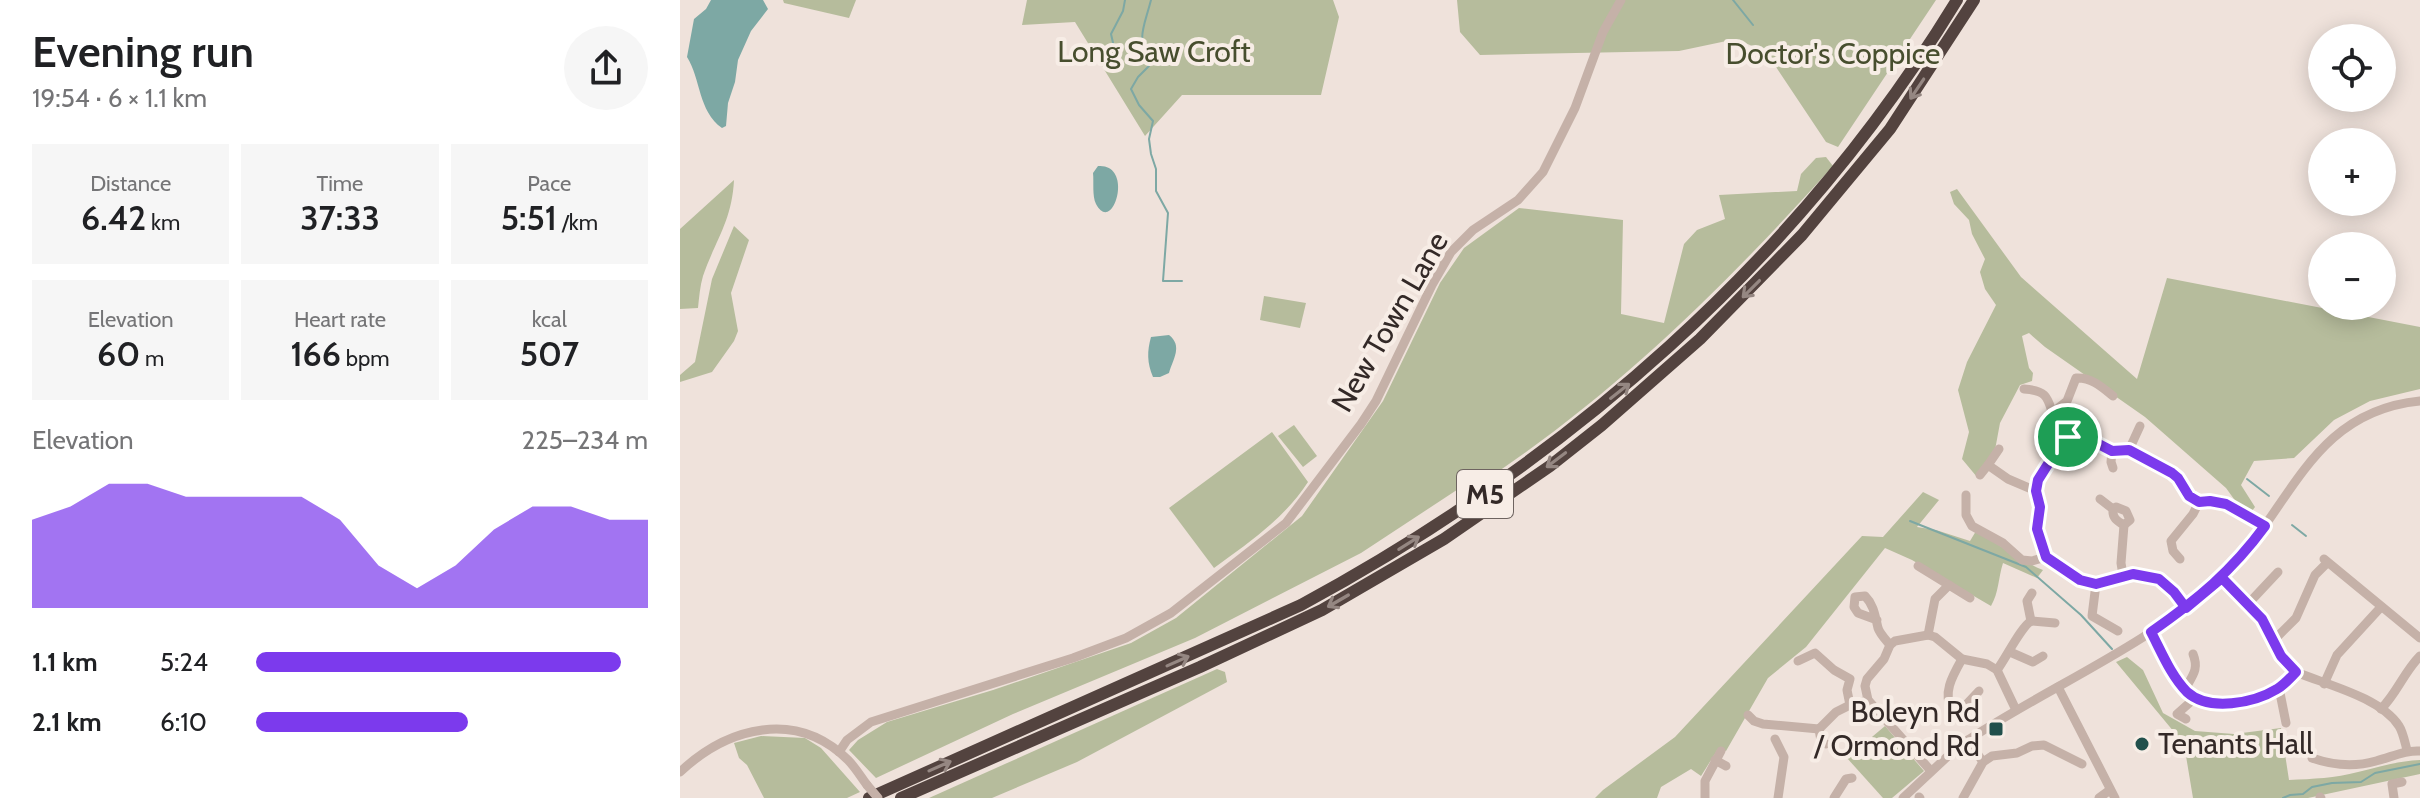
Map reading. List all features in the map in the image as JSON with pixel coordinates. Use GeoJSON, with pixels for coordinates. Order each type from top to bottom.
{"type":"FeatureCollection","features":[{"type":"Feature","properties":{"kind":"highway","name":"M5"},"geometry":{"type":"LineString","coordinates":[[868,792],[1301,605],[1365,571],[1501,483],[1636,378],[1719,300],[1798,219],[1911,72],[1957,0]]}},
{"type":"Feature","properties":{"kind":"highway","name":"M5"},"geometry":{"type":"LineString","coordinates":[[901,798],[1322,610],[1444,539],[1550,466],[1700,339],[1802,235],[1890,129],[1974,0]]}},
{"type":"Feature","properties":{"kind":"street","name":"New Town Lane"},"geometry":{"type":"LineString","coordinates":[[839,752],[847,740],[871,722],[1073,658],[1126,638],[1171,613],[1286,523],[1376,401],[1451,252],[1473,230],[1518,200],[1543,172],[1575,108],[1603,32],[1621,0]]}},
{"type":"Feature","properties":{"kind":"street"},"geometry":{"type":"LineString","coordinates":[[2053,412],[2067,401],[2076,378],[2093,381],[2113,396]]}},
{"type":"Feature","properties":{"kind":"street"},"geometry":{"type":"LineString","coordinates":[[2024,389],[2039,386],[2057,425],[2068,437],[2089,439],[2112,451],[2129,450],[2172,473],[2189,496],[2199,502],[2226,504],[2265,526]]}},
{"type":"Feature","properties":{"kind":"street"},"geometry":{"type":"LineString","coordinates":[[1903,798],[1968,740],[2151,632],[2222,578],[2265,526],[2304,467],[2345,428],[2373,412],[2420,401]]}},
{"type":"Feature","properties":{"kind":"street"},"geometry":{"type":"LineString","coordinates":[[2129,450],[2140,426]]}},
{"type":"Feature","properties":{"kind":"street"},"geometry":{"type":"LineString","coordinates":[[2068,437],[2038,480],[2036,491],[2040,507],[2037,529],[2046,557],[2080,580],[2096,584],[2133,574],[2159,579],[2186,608]]}},
{"type":"Feature","properties":{"kind":"street"},"geometry":{"type":"LineString","coordinates":[[1980,475],[1999,449]]}},
{"type":"Feature","properties":{"kind":"street"},"geometry":{"type":"LineString","coordinates":[[2112,451],[2113,468]]}},
{"type":"Feature","properties":{"kind":"street"},"geometry":{"type":"LineString","coordinates":[[1988,465],[2008,479],[2036,491]]}},
{"type":"Feature","properties":{"kind":"street"},"geometry":{"type":"LineString","coordinates":[[1966,495],[1969,529],[2003,543],[2022,560],[2046,557]]}},
{"type":"Feature","properties":{"kind":"street"},"geometry":{"type":"LineString","coordinates":[[2100,499],[2113,509],[2117,521],[2124,525],[2123,575]]}},
{"type":"Feature","properties":{"kind":"street"},"geometry":{"type":"LineString","coordinates":[[2180,559],[2173,551],[2171,541],[2199,502]]}},
{"type":"Feature","properties":{"kind":"street"},"geometry":{"type":"LineString","coordinates":[[2274,640],[2296,618],[2315,575],[2326,561],[2420,638]]}},
{"type":"Feature","properties":{"kind":"street"},"geometry":{"type":"LineString","coordinates":[[1918,566],[1970,598]]}},
{"type":"Feature","properties":{"kind":"street"},"geometry":{"type":"LineString","coordinates":[[2248,604],[2278,572]]}},
{"type":"Feature","properties":{"kind":"street"},"geometry":{"type":"LineString","coordinates":[[2222,578],[2262,619],[2286,664],[2296,672],[2367,700],[2381,709],[2399,726],[2407,750]]}},
{"type":"Feature","properties":{"kind":"street"},"geometry":{"type":"LineString","coordinates":[[2096,584],[2092,616],[2118,631]]}},
{"type":"Feature","properties":{"kind":"street"},"geometry":{"type":"LineString","coordinates":[[1928,635],[1935,599],[1949,585]]}},
{"type":"Feature","properties":{"kind":"street"},"geometry":{"type":"LineString","coordinates":[[2031,621],[2027,601],[2032,593]]}},
{"type":"Feature","properties":{"kind":"street"},"geometry":{"type":"LineString","coordinates":[[2324,684],[2337,655],[2381,607]]}},
{"type":"Feature","properties":{"kind":"street"},"geometry":{"type":"LineString","coordinates":[[1877,620],[1879,631],[1890,645]]}},
{"type":"Feature","properties":{"kind":"street"},"geometry":{"type":"LineString","coordinates":[[1997,670],[2025,624],[2031,621],[2055,623]]}},
{"type":"Feature","properties":{"kind":"street"},"geometry":{"type":"LineString","coordinates":[[2151,632],[2185,689],[2195,698],[2232,703],[2263,696],[2279,688],[2296,672]]}},
{"type":"Feature","properties":{"kind":"street"},"geometry":{"type":"LineString","coordinates":[[1931,771],[1868,700],[1867,679],[1895,641],[1928,635],[1935,637],[1962,659],[1987,664],[1997,670],[2016,710]]}},
{"type":"Feature","properties":{"kind":"street"},"geometry":{"type":"LineString","coordinates":[[2010,652],[2033,662],[2043,656]]}},
{"type":"Feature","properties":{"kind":"street"},"geometry":{"type":"LineString","coordinates":[[1798,661],[1815,653],[1834,670],[1846,675],[1850,679],[1847,690],[1850,705]]}},
{"type":"Feature","properties":{"kind":"street"},"geometry":{"type":"LineString","coordinates":[[2185,689],[2197,664],[2193,654]]}},
{"type":"Feature","properties":{"kind":"street"},"geometry":{"type":"LineString","coordinates":[[2381,709],[2420,656]]}},
{"type":"Feature","properties":{"kind":"street"},"geometry":{"type":"LineString","coordinates":[[1962,659],[1949,685],[1949,705],[1956,711],[1963,708],[1979,691]]}},
{"type":"Feature","properties":{"kind":"street"},"geometry":{"type":"LineString","coordinates":[[2058,687],[2112,794],[2099,798]]}},
{"type":"Feature","properties":{"kind":"street"},"geometry":{"type":"LineString","coordinates":[[2279,688],[2286,723]]}},
{"type":"Feature","properties":{"kind":"street"},"geometry":{"type":"LineString","coordinates":[[2186,719],[2177,714],[2195,698]]}},
{"type":"Feature","properties":{"kind":"street"},"geometry":{"type":"LineString","coordinates":[[1819,729],[1836,712],[1868,700]]}},
{"type":"Feature","properties":{"kind":"street"},"geometry":{"type":"LineString","coordinates":[[1748,715],[1763,724],[1819,729]]}},
{"type":"Feature","properties":{"kind":"street"},"geometry":{"type":"LineString","coordinates":[[1819,729],[1821,741],[1826,744]]}},
{"type":"Feature","properties":{"kind":"street"},"geometry":{"type":"LineString","coordinates":[[680,772],[696,757],[724,740],[748,732],[788,730],[807,734],[839,752],[850,762],[868,792],[878,798]]}},
{"type":"Feature","properties":{"kind":"street"},"geometry":{"type":"LineString","coordinates":[[1775,739],[1784,757],[1778,798]]}},
{"type":"Feature","properties":{"kind":"street"},"geometry":{"type":"LineString","coordinates":[[1968,740],[1983,762]]}},
{"type":"Feature","properties":{"kind":"street"},"geometry":{"type":"LineString","coordinates":[[1963,798],[1983,762],[1992,756],[2044,745],[2082,764]]}},
{"type":"Feature","properties":{"kind":"street"},"geometry":{"type":"LineString","coordinates":[[2312,758],[2326,763],[2360,764],[2407,750],[2420,751]]}},
{"type":"Feature","properties":{"kind":"street"},"geometry":{"type":"LineString","coordinates":[[1705,798],[1705,781],[1721,751]]}},
{"type":"Feature","properties":{"kind":"street"},"geometry":{"type":"LineString","coordinates":[[1715,760],[1726,766]]}},
{"type":"Feature","properties":{"kind":"street"},"geometry":{"type":"LineString","coordinates":[[1834,798],[1846,779],[1852,778]]}},
{"type":"Feature","properties":{"kind":"street"},"geometry":{"type":"LineString","coordinates":[[2394,798],[2392,784],[2402,782]]}},
{"type":"Feature","properties":{"kind":"green space"},"geometry":{"type":"Polygon","coordinates":[[[783,0],[856,0],[849,18],[784,3],[783,0]]]}},
{"type":"Feature","properties":{"kind":"green space","name":"Long Saw Croft"},"geometry":{"type":"Polygon","coordinates":[[[1027,0],[1333,0],[1339,17],[1321,95],[1182,95],[1145,136],[1075,22],[1022,25],[1027,0]]]}},
{"type":"Feature","properties":{"kind":"green space","name":"Doctor's Coppice"},"geometry":{"type":"Polygon","coordinates":[[[1457,0],[1936,0],[1838,147],[1826,142],[1766,52],[1736,39],[1679,51],[1480,55],[1460,32],[1457,0]]]}},
{"type":"Feature","properties":{"kind":"green space"},"geometry":{"type":"Polygon","coordinates":[[[1826,157],[1833,166],[1751,254],[1666,337],[1575,415],[1478,485],[1472,480],[1361,553],[1195,638],[1013,714],[876,778],[849,750],[858,740],[887,722],[1131,643],[1176,618],[1302,516],[1383,401],[1440,283],[1464,248],[1519,208],[1623,220],[1621,314],[1664,323],[1684,244],[1697,230],[1725,219],[1719,195],[1797,191],[1801,174],[1816,158],[1826,157]]]}},
{"type":"Feature","properties":{"kind":"green space"},"geometry":{"type":"Polygon","coordinates":[[[734,180],[726,219],[703,276],[698,308],[680,309],[680,229],[734,180]]]}},
{"type":"Feature","properties":{"kind":"green space"},"geometry":{"type":"Polygon","coordinates":[[[1957,189],[2021,277],[2137,379],[2167,278],[2308,305],[2308,320],[2384,320],[2420,327],[2420,389],[2370,401],[2334,420],[2294,458],[2254,461],[2241,485],[2255,507],[2252,511],[2239,506],[2226,488],[2145,417],[2029,333],[2022,336],[2029,368],[2033,373],[2032,381],[2020,385],[2000,423],[1995,450],[1977,477],[1962,459],[1969,432],[1958,390],[1967,362],[1996,305],[1985,289],[1980,272],[1985,259],[1972,234],[1969,220],[1954,204],[1950,192],[1957,189]]]}},
{"type":"Feature","properties":{"kind":"green space"},"geometry":{"type":"Polygon","coordinates":[[[734,226],[749,240],[731,293],[738,331],[712,372],[680,382],[680,375],[695,362],[712,279],[734,226]]]}},
{"type":"Feature","properties":{"kind":"green space"},"geometry":{"type":"Polygon","coordinates":[[[1264,296],[1306,303],[1300,328],[1260,320],[1264,296]]]}},
{"type":"Feature","properties":{"kind":"green space"},"geometry":{"type":"Polygon","coordinates":[[[1294,425],[1317,456],[1303,467],[1278,436],[1294,425]]]}},
{"type":"Feature","properties":{"kind":"green space"},"geometry":{"type":"Polygon","coordinates":[[[1272,432],[1308,482],[1277,519],[1214,568],[1169,508],[1272,432]]]}},
{"type":"Feature","properties":{"kind":"green space"},"geometry":{"type":"Polygon","coordinates":[[[1923,492],[1939,500],[1917,527],[1970,541],[1976,531],[2043,570],[2037,578],[2003,563],[1991,606],[1912,560],[1885,548],[1806,647],[1768,678],[1726,751],[1718,749],[1701,776],[1691,769],[1661,787],[1657,798],[1595,798],[1675,737],[1862,536],[1883,537],[1923,492]]]}},
{"type":"Feature","properties":{"kind":"green space"},"geometry":{"type":"Polygon","coordinates":[[[2127,657],[2143,670],[2163,713],[2195,731],[2234,734],[2281,728],[2289,780],[2341,776],[2420,760],[2420,774],[2308,798],[2193,798],[2184,744],[2116,662],[2127,657]]]}},
{"type":"Feature","properties":{"kind":"green space"},"geometry":{"type":"Polygon","coordinates":[[[1217,669],[1225,672],[1227,682],[1077,762],[992,798],[929,798],[1217,669]]]}},
{"type":"Feature","properties":{"kind":"green space"},"geometry":{"type":"Polygon","coordinates":[[[1885,726],[1924,771],[1892,798],[1883,798],[1847,758],[1885,726]]]}},
{"type":"Feature","properties":{"kind":"green space"},"geometry":{"type":"Polygon","coordinates":[[[761,736],[805,738],[821,748],[860,792],[847,798],[764,798],[747,765],[739,758],[734,743],[761,736]]]}},
{"type":"Feature","properties":{"kind":"water"},"geometry":{"type":"Polygon","coordinates":[[[711,0],[763,0],[768,9],[751,31],[738,60],[726,126],[722,128],[708,113],[687,57],[694,19],[711,0]]]}},
{"type":"Feature","properties":{"kind":"water"},"geometry":{"type":"Polygon","coordinates":[[[1098,166],[1109,168],[1116,175],[1117,196],[1109,211],[1102,211],[1095,201],[1093,173],[1098,166]]]}},
{"type":"Feature","properties":{"kind":"water"},"geometry":{"type":"Polygon","coordinates":[[[1169,335],[1176,348],[1169,373],[1153,377],[1148,357],[1151,337],[1169,335]]]}},
{"type":"Feature","properties":{"kind":"waterway"},"geometry":{"type":"LineString","coordinates":[[1114,47],[1111,34],[1125,0]]}},
{"type":"Feature","properties":{"kind":"waterway"},"geometry":{"type":"LineString","coordinates":[[1151,0],[1142,39],[1149,66],[1131,89],[1139,105],[1153,121],[1149,139],[1156,169],[1156,191],[1168,213],[1163,281],[1182,281]]}},
{"type":"Feature","properties":{"kind":"waterway"},"geometry":{"type":"LineString","coordinates":[[1733,0],[1753,25]]}},
{"type":"Feature","properties":{"kind":"waterway"},"geometry":{"type":"LineString","coordinates":[[2247,479],[2269,496]]}},
{"type":"Feature","properties":{"kind":"waterway"},"geometry":{"type":"LineString","coordinates":[[1910,521],[2026,567],[2081,615],[2112,649]]}},
{"type":"Feature","properties":{"kind":"waterway"},"geometry":{"type":"LineString","coordinates":[[2292,525],[2306,536]]}},
{"type":"Feature","properties":{"kind":"waterway"},"geometry":{"type":"LineString","coordinates":[[2283,798],[2303,794],[2312,787],[2361,782],[2375,773],[2420,764]]}},
{"type":"Feature","properties":{"kind":"place","name":"Boleyn Rd / Ormond Rd"},"geometry":{"type":"Point","coordinates":[1996,729]}},
{"type":"Feature","properties":{"kind":"place","name":"Tenants Hall"},"geometry":{"type":"Point","coordinates":[2142,744]}},
{"type":"Feature","properties":{"kind":"route"},"geometry":{"type":"LineString","coordinates":[[2068,437],[2038,480],[2036,491],[2040,507],[2037,529],[2046,557],[2080,580],[2096,584],[2133,574],[2159,579],[2186,608],[2222,578],[2262,619],[2286,664],[2296,672],[2279,688],[2248,701],[2232,703],[2195,698],[2185,689],[2151,632],[2186,608],[2204,593],[2222,578],[2265,526],[2226,504],[2199,502],[2189,496],[2172,473],[2129,450],[2112,451],[2089,439],[2068,437]]}}]}
